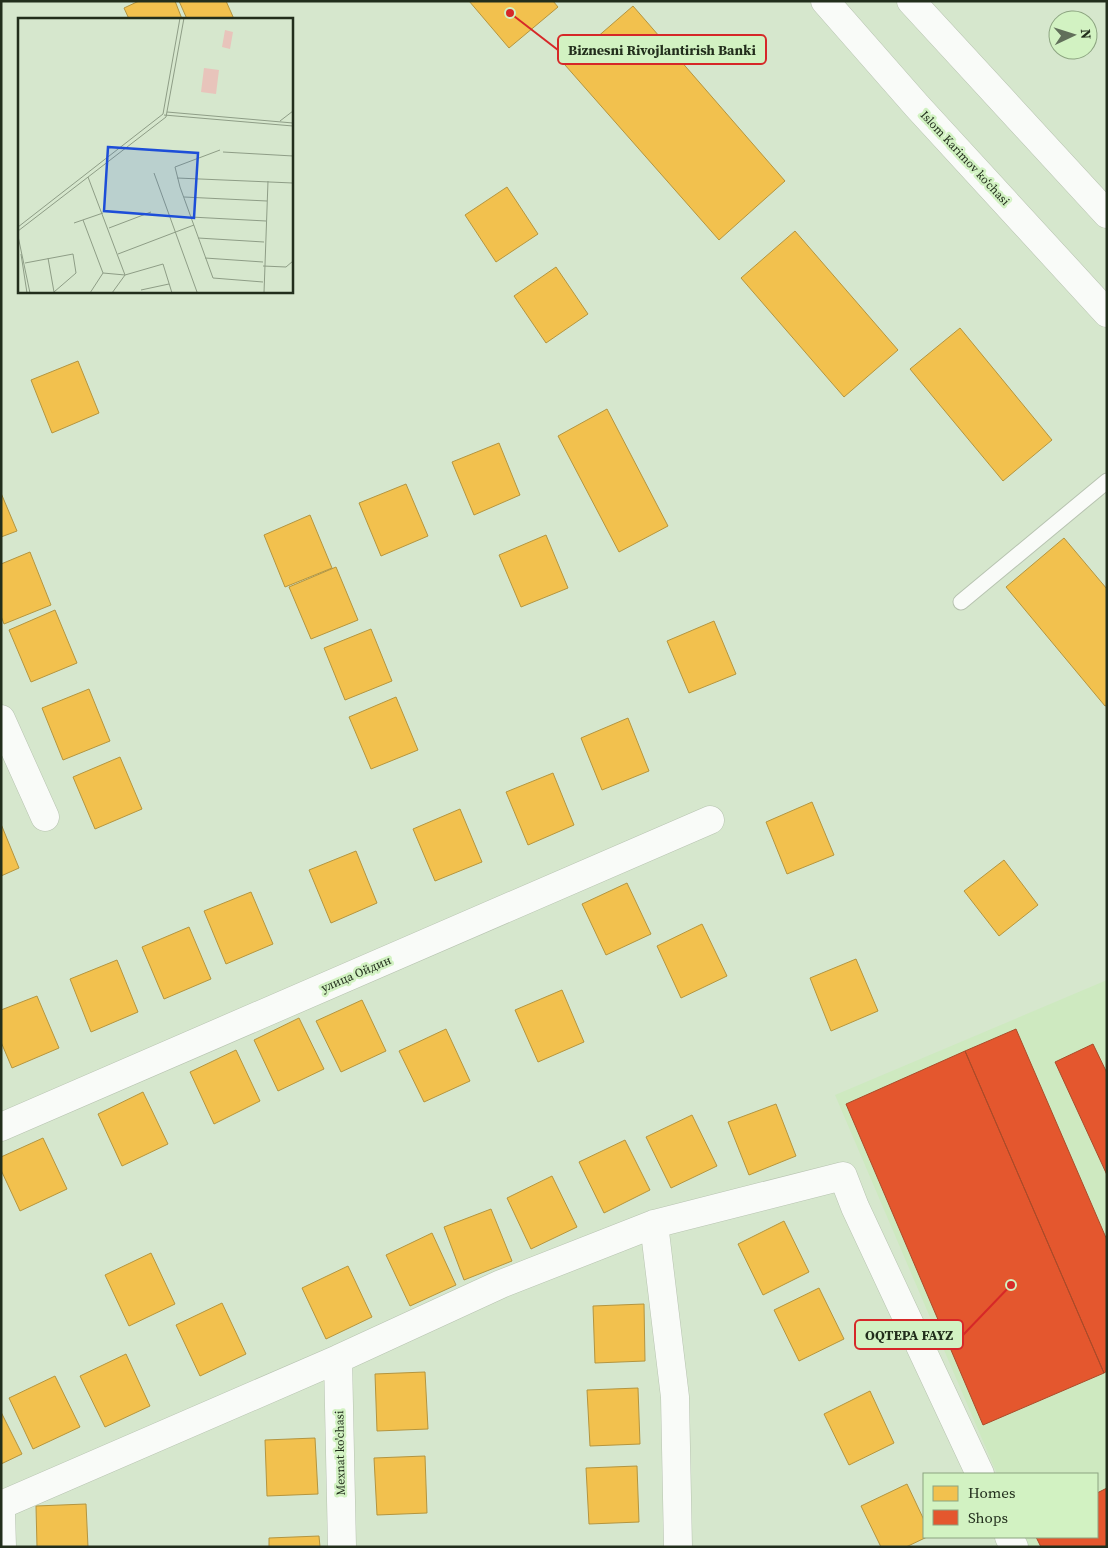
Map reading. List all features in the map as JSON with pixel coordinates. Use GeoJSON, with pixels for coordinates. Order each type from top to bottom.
{"type":"FeatureCollection","features":[{"type":"Feature","properties":{"kind":"street","name":"Islom Karimov ko‘chasi"},"geometry":{"type":"LineString","coordinates":[[825,1],[917,106],[1107,313]]}},
{"type":"Feature","properties":{"kind":"street"},"geometry":{"type":"LineString","coordinates":[[911,1],[1107,214]]}},
{"type":"Feature","properties":{"kind":"street"},"geometry":{"type":"LineString","coordinates":[[1,719],[45,817]]}},
{"type":"Feature","properties":{"kind":"street","name":"улица Ойдин"},"geometry":{"type":"LineString","coordinates":[[1,1127],[710,820]]}},
{"type":"Feature","properties":{"kind":"street"},"geometry":{"type":"LineString","coordinates":[[1,1506],[338,1359],[501,1284],[654,1224],[843,1176],[855,1207],[980,1473]]}},
{"type":"Feature","properties":{"kind":"street"},"geometry":{"type":"LineString","coordinates":[[654,1224],[675,1396],[678,1547]]}},
{"type":"Feature","properties":{"kind":"street","name":"Mexnat ko'chasi"},"geometry":{"type":"LineString","coordinates":[[338,1359],[342,1547]]}},
{"type":"Feature","properties":{"kind":"street"},"geometry":{"type":"LineString","coordinates":[[1,1513],[2,1547]]}},
{"type":"Feature","properties":{"kind":"lane"},"geometry":{"type":"LineString","coordinates":[[960,602],[1107,480]]}},
{"type":"Feature","properties":{"kind":"shaded area"},"geometry":{"type":"Polygon","coordinates":[[[1107,980],[1107,1547],[1028,1547],[1024,1538],[1098,1538],[1098,1473],[997,1473],[835,1095],[1107,980]]]}},
{"type":"Feature","properties":{"kind":"building: Homes"},"geometry":{"type":"Polygon","coordinates":[[[139,1],[175,1],[182,18],[129,18],[124,8],[139,1]]]}},
{"type":"Feature","properties":{"kind":"building: Homes"},"geometry":{"type":"Polygon","coordinates":[[[179,1],[226,1],[234,18],[187,18],[179,1]]]}},
{"type":"Feature","properties":{"kind":"building: Homes"},"geometry":{"type":"Polygon","coordinates":[[[469,1],[553,1],[558,7],[509,48],[469,1]]]}},
{"type":"Feature","properties":{"kind":"building: Homes"},"geometry":{"type":"Polygon","coordinates":[[[633,6],[785,181],[719,240],[565,65],[633,6]]]}},
{"type":"Feature","properties":{"kind":"building: Homes"},"geometry":{"type":"Polygon","coordinates":[[[507,187],[538,234],[496,262],[465,215],[507,187]]]}},
{"type":"Feature","properties":{"kind":"building: Homes"},"geometry":{"type":"Polygon","coordinates":[[[795,231],[898,350],[844,397],[741,278],[795,231]]]}},
{"type":"Feature","properties":{"kind":"building: Homes"},"geometry":{"type":"Polygon","coordinates":[[[556,267],[588,314],[546,343],[514,296],[556,267]]]}},
{"type":"Feature","properties":{"kind":"building: Homes"},"geometry":{"type":"Polygon","coordinates":[[[960,328],[1052,440],[1003,481],[910,369],[960,328]]]}},
{"type":"Feature","properties":{"kind":"building: Homes"},"geometry":{"type":"Polygon","coordinates":[[[78,361],[99,413],[52,433],[31,380],[78,361]]]}},
{"type":"Feature","properties":{"kind":"building: Homes"},"geometry":{"type":"Polygon","coordinates":[[[607,409],[668,526],[619,552],[558,436],[607,409]]]}},
{"type":"Feature","properties":{"kind":"building: Homes"},"geometry":{"type":"Polygon","coordinates":[[[499,443],[520,495],[474,515],[452,462],[499,443]]]}},
{"type":"Feature","properties":{"kind":"building: Homes"},"geometry":{"type":"Polygon","coordinates":[[[406,484],[428,536],[381,556],[359,503],[406,484]]]}},
{"type":"Feature","properties":{"kind":"building: Homes"},"geometry":{"type":"Polygon","coordinates":[[[1,493],[17,531],[1,537],[1,493]]]}},
{"type":"Feature","properties":{"kind":"building: Homes"},"geometry":{"type":"Polygon","coordinates":[[[310,515],[332,568],[285,587],[264,535],[310,515]]]}},
{"type":"Feature","properties":{"kind":"building: Homes"},"geometry":{"type":"Polygon","coordinates":[[[546,535],[568,588],[521,607],[499,555],[546,535]]]}},
{"type":"Feature","properties":{"kind":"building: Homes"},"geometry":{"type":"Polygon","coordinates":[[[1064,538],[1107,589],[1107,705],[1105,706],[1006,587],[1064,538]]]}},
{"type":"Feature","properties":{"kind":"building: Homes"},"geometry":{"type":"Polygon","coordinates":[[[30,552],[51,605],[4,624],[1,616],[1,564],[30,552]]]}},
{"type":"Feature","properties":{"kind":"building: Homes"},"geometry":{"type":"Polygon","coordinates":[[[336,567],[358,620],[311,639],[289,587],[336,567]]]}},
{"type":"Feature","properties":{"kind":"building: Homes"},"geometry":{"type":"Polygon","coordinates":[[[55,610],[77,663],[31,682],[9,630],[55,610]]]}},
{"type":"Feature","properties":{"kind":"building: Homes"},"geometry":{"type":"Polygon","coordinates":[[[714,621],[736,674],[689,693],[667,641],[714,621]]]}},
{"type":"Feature","properties":{"kind":"building: Homes"},"geometry":{"type":"Polygon","coordinates":[[[371,629],[392,681],[345,700],[324,648],[371,629]]]}},
{"type":"Feature","properties":{"kind":"building: Homes"},"geometry":{"type":"Polygon","coordinates":[[[89,689],[110,741],[63,760],[42,708],[89,689]]]}},
{"type":"Feature","properties":{"kind":"building: Homes"},"geometry":{"type":"Polygon","coordinates":[[[396,697],[418,750],[371,769],[349,717],[396,697]]]}},
{"type":"Feature","properties":{"kind":"building: Homes"},"geometry":{"type":"Polygon","coordinates":[[[628,718],[649,771],[602,790],[581,738],[628,718]]]}},
{"type":"Feature","properties":{"kind":"building: Homes"},"geometry":{"type":"Polygon","coordinates":[[[120,757],[142,809],[95,829],[73,777],[120,757]]]}},
{"type":"Feature","properties":{"kind":"building: Homes"},"geometry":{"type":"Polygon","coordinates":[[[553,773],[574,825],[528,845],[506,792],[553,773]]]}},
{"type":"Feature","properties":{"kind":"building: Homes"},"geometry":{"type":"Polygon","coordinates":[[[812,802],[834,855],[787,874],[766,822],[812,802]]]}},
{"type":"Feature","properties":{"kind":"building: Homes"},"geometry":{"type":"Polygon","coordinates":[[[460,809],[482,862],[435,881],[413,829],[460,809]]]}},
{"type":"Feature","properties":{"kind":"building: Homes"},"geometry":{"type":"Polygon","coordinates":[[[1,824],[19,868],[1,876],[1,824]]]}},
{"type":"Feature","properties":{"kind":"building: Homes"},"geometry":{"type":"Polygon","coordinates":[[[356,851],[377,903],[331,923],[309,870],[356,851]]]}},
{"type":"Feature","properties":{"kind":"building: Homes"},"geometry":{"type":"Polygon","coordinates":[[[1004,860],[1038,905],[999,936],[964,891],[1004,860]]]}},
{"type":"Feature","properties":{"kind":"building: Homes"},"geometry":{"type":"Polygon","coordinates":[[[627,883],[651,934],[606,955],[582,904],[627,883]]]}},
{"type":"Feature","properties":{"kind":"building: Homes"},"geometry":{"type":"Polygon","coordinates":[[[251,892],[273,944],[226,964],[204,911],[251,892]]]}},
{"type":"Feature","properties":{"kind":"building: Homes"},"geometry":{"type":"Polygon","coordinates":[[[702,924],[727,976],[681,998],[657,946],[702,924]]]}},
{"type":"Feature","properties":{"kind":"building: Homes"},"geometry":{"type":"Polygon","coordinates":[[[189,927],[211,979],[164,999],[142,947],[189,927]]]}},
{"type":"Feature","properties":{"kind":"building: Homes"},"geometry":{"type":"Polygon","coordinates":[[[856,959],[878,1011],[831,1031],[810,978],[856,959]]]}},
{"type":"Feature","properties":{"kind":"building: Homes"},"geometry":{"type":"Polygon","coordinates":[[[117,960],[138,1012],[91,1032],[70,979],[117,960]]]}},
{"type":"Feature","properties":{"kind":"building: Homes"},"geometry":{"type":"Polygon","coordinates":[[[562,990],[584,1042],[538,1062],[515,1010],[562,990]]]}},
{"type":"Feature","properties":{"kind":"building: Homes"},"geometry":{"type":"Polygon","coordinates":[[[37,996],[59,1048],[12,1068],[1,1042],[1,1010],[37,996]]]}},
{"type":"Feature","properties":{"kind":"building: Homes"},"geometry":{"type":"Polygon","coordinates":[[[362,1000],[386,1051],[341,1072],[316,1021],[362,1000]]]}},
{"type":"Feature","properties":{"kind":"building: Homes"},"geometry":{"type":"Polygon","coordinates":[[[299,1018],[324,1069],[278,1091],[254,1040],[299,1018]]]}},
{"type":"Feature","properties":{"kind":"building: Homes"},"geometry":{"type":"Polygon","coordinates":[[[446,1029],[470,1081],[424,1102],[399,1051],[446,1029]]]}},
{"type":"Feature","properties":{"kind":"building: Homes"},"geometry":{"type":"Polygon","coordinates":[[[236,1050],[260,1101],[214,1124],[190,1072],[236,1050]]]}},
{"type":"Feature","properties":{"kind":"building: Homes"},"geometry":{"type":"Polygon","coordinates":[[[143,1092],[168,1144],[122,1166],[98,1114],[143,1092]]]}},
{"type":"Feature","properties":{"kind":"building: Homes"},"geometry":{"type":"Polygon","coordinates":[[[776,1104],[796,1156],[749,1175],[728,1122],[776,1104]]]}},
{"type":"Feature","properties":{"kind":"building: Homes"},"geometry":{"type":"Polygon","coordinates":[[[692,1115],[717,1166],[671,1188],[646,1137],[692,1115]]]}},
{"type":"Feature","properties":{"kind":"building: Homes"},"geometry":{"type":"Polygon","coordinates":[[[43,1138],[67,1189],[20,1211],[1,1170],[1,1157],[43,1138]]]}},
{"type":"Feature","properties":{"kind":"building: Homes"},"geometry":{"type":"Polygon","coordinates":[[[625,1140],[650,1190],[604,1213],[579,1162],[625,1140]]]}},
{"type":"Feature","properties":{"kind":"building: Homes"},"geometry":{"type":"Polygon","coordinates":[[[552,1176],[577,1227],[531,1249],[507,1198],[552,1176]]]}},
{"type":"Feature","properties":{"kind":"building: Homes"},"geometry":{"type":"Polygon","coordinates":[[[491,1209],[512,1261],[464,1280],[444,1227],[491,1209]]]}},
{"type":"Feature","properties":{"kind":"building: Homes"},"geometry":{"type":"Polygon","coordinates":[[[784,1221],[809,1272],[763,1295],[738,1244],[784,1221]]]}},
{"type":"Feature","properties":{"kind":"building: Homes"},"geometry":{"type":"Polygon","coordinates":[[[432,1233],[456,1285],[410,1306],[386,1255],[432,1233]]]}},
{"type":"Feature","properties":{"kind":"building: Homes"},"geometry":{"type":"Polygon","coordinates":[[[151,1253],[175,1304],[129,1326],[105,1275],[151,1253]]]}},
{"type":"Feature","properties":{"kind":"building: Homes"},"geometry":{"type":"Polygon","coordinates":[[[348,1266],[372,1317],[326,1339],[302,1288],[348,1266]]]}},
{"type":"Feature","properties":{"kind":"building: Homes"},"geometry":{"type":"Polygon","coordinates":[[[819,1288],[844,1339],[799,1361],[774,1310],[819,1288]]]}},
{"type":"Feature","properties":{"kind":"building: Homes"},"geometry":{"type":"Polygon","coordinates":[[[222,1303],[246,1354],[200,1376],[176,1325],[222,1303]]]}},
{"type":"Feature","properties":{"kind":"building: Homes"},"geometry":{"type":"Polygon","coordinates":[[[644,1304],[645,1361],[595,1363],[593,1306],[644,1304]]]}},
{"type":"Feature","properties":{"kind":"building: Homes"},"geometry":{"type":"Polygon","coordinates":[[[126,1354],[150,1406],[105,1427],[80,1376],[126,1354]]]}},
{"type":"Feature","properties":{"kind":"building: Homes"},"geometry":{"type":"Polygon","coordinates":[[[425,1372],[428,1429],[377,1431],[375,1374],[425,1372]]]}},
{"type":"Feature","properties":{"kind":"building: Homes"},"geometry":{"type":"Polygon","coordinates":[[[55,1376],[80,1427],[33,1449],[9,1398],[55,1376]]]}},
{"type":"Feature","properties":{"kind":"building: Homes"},"geometry":{"type":"Polygon","coordinates":[[[638,1388],[640,1444],[590,1446],[587,1390],[638,1388]]]}},
{"type":"Feature","properties":{"kind":"building: Homes"},"geometry":{"type":"Polygon","coordinates":[[[870,1391],[894,1443],[849,1465],[824,1414],[870,1391]]]}},
{"type":"Feature","properties":{"kind":"building: Homes"},"geometry":{"type":"Polygon","coordinates":[[[1,1412],[22,1454],[1,1464],[1,1412]]]}},
{"type":"Feature","properties":{"kind":"building: Homes"},"geometry":{"type":"Polygon","coordinates":[[[315,1438],[318,1494],[267,1496],[265,1440],[315,1438]]]}},
{"type":"Feature","properties":{"kind":"building: Homes"},"geometry":{"type":"Polygon","coordinates":[[[425,1456],[427,1513],[377,1515],[374,1458],[425,1456]]]}},
{"type":"Feature","properties":{"kind":"building: Homes"},"geometry":{"type":"Polygon","coordinates":[[[637,1466],[639,1522],[589,1524],[586,1468],[637,1466]]]}},
{"type":"Feature","properties":{"kind":"building: Homes"},"geometry":{"type":"Polygon","coordinates":[[[907,1484],[923,1518],[923,1538],[925,1538],[906,1547],[881,1547],[861,1506],[907,1484]]]}},
{"type":"Feature","properties":{"kind":"building: Homes"},"geometry":{"type":"Polygon","coordinates":[[[86,1504],[88,1547],[37,1547],[36,1506],[86,1504]]]}},
{"type":"Feature","properties":{"kind":"building: Homes"},"geometry":{"type":"Polygon","coordinates":[[[319,1536],[320,1547],[269,1547],[269,1538],[319,1536]]]}},
{"type":"Feature","properties":{"kind":"building: Shops"},"geometry":{"type":"Polygon","coordinates":[[[1016,1029],[1107,1240],[1107,1371],[1104,1373],[965,1051],[1016,1029]]]}},
{"type":"Feature","properties":{"kind":"building: Shops"},"geometry":{"type":"Polygon","coordinates":[[[1093,1044],[1107,1073],[1107,1175],[1055,1062],[1093,1044]]]}},
{"type":"Feature","properties":{"kind":"building: Shops"},"geometry":{"type":"Polygon","coordinates":[[[965,1051],[1104,1373],[983,1425],[846,1104],[965,1051]]]}},
{"type":"Feature","properties":{"kind":"building: Shops"},"geometry":{"type":"Polygon","coordinates":[[[1107,1488],[1107,1547],[1041,1547],[1036,1538],[1098,1538],[1098,1492],[1107,1488]]]}},
{"type":"Feature","properties":{"kind":"place","name":"Biznesni Rivojlantirish Banki"},"geometry":{"type":"Point","coordinates":[510,13]}},
{"type":"Feature","properties":{"kind":"place","name":"OQTEPA FAYZ"},"geometry":{"type":"Point","coordinates":[1011,1285]}}]}
